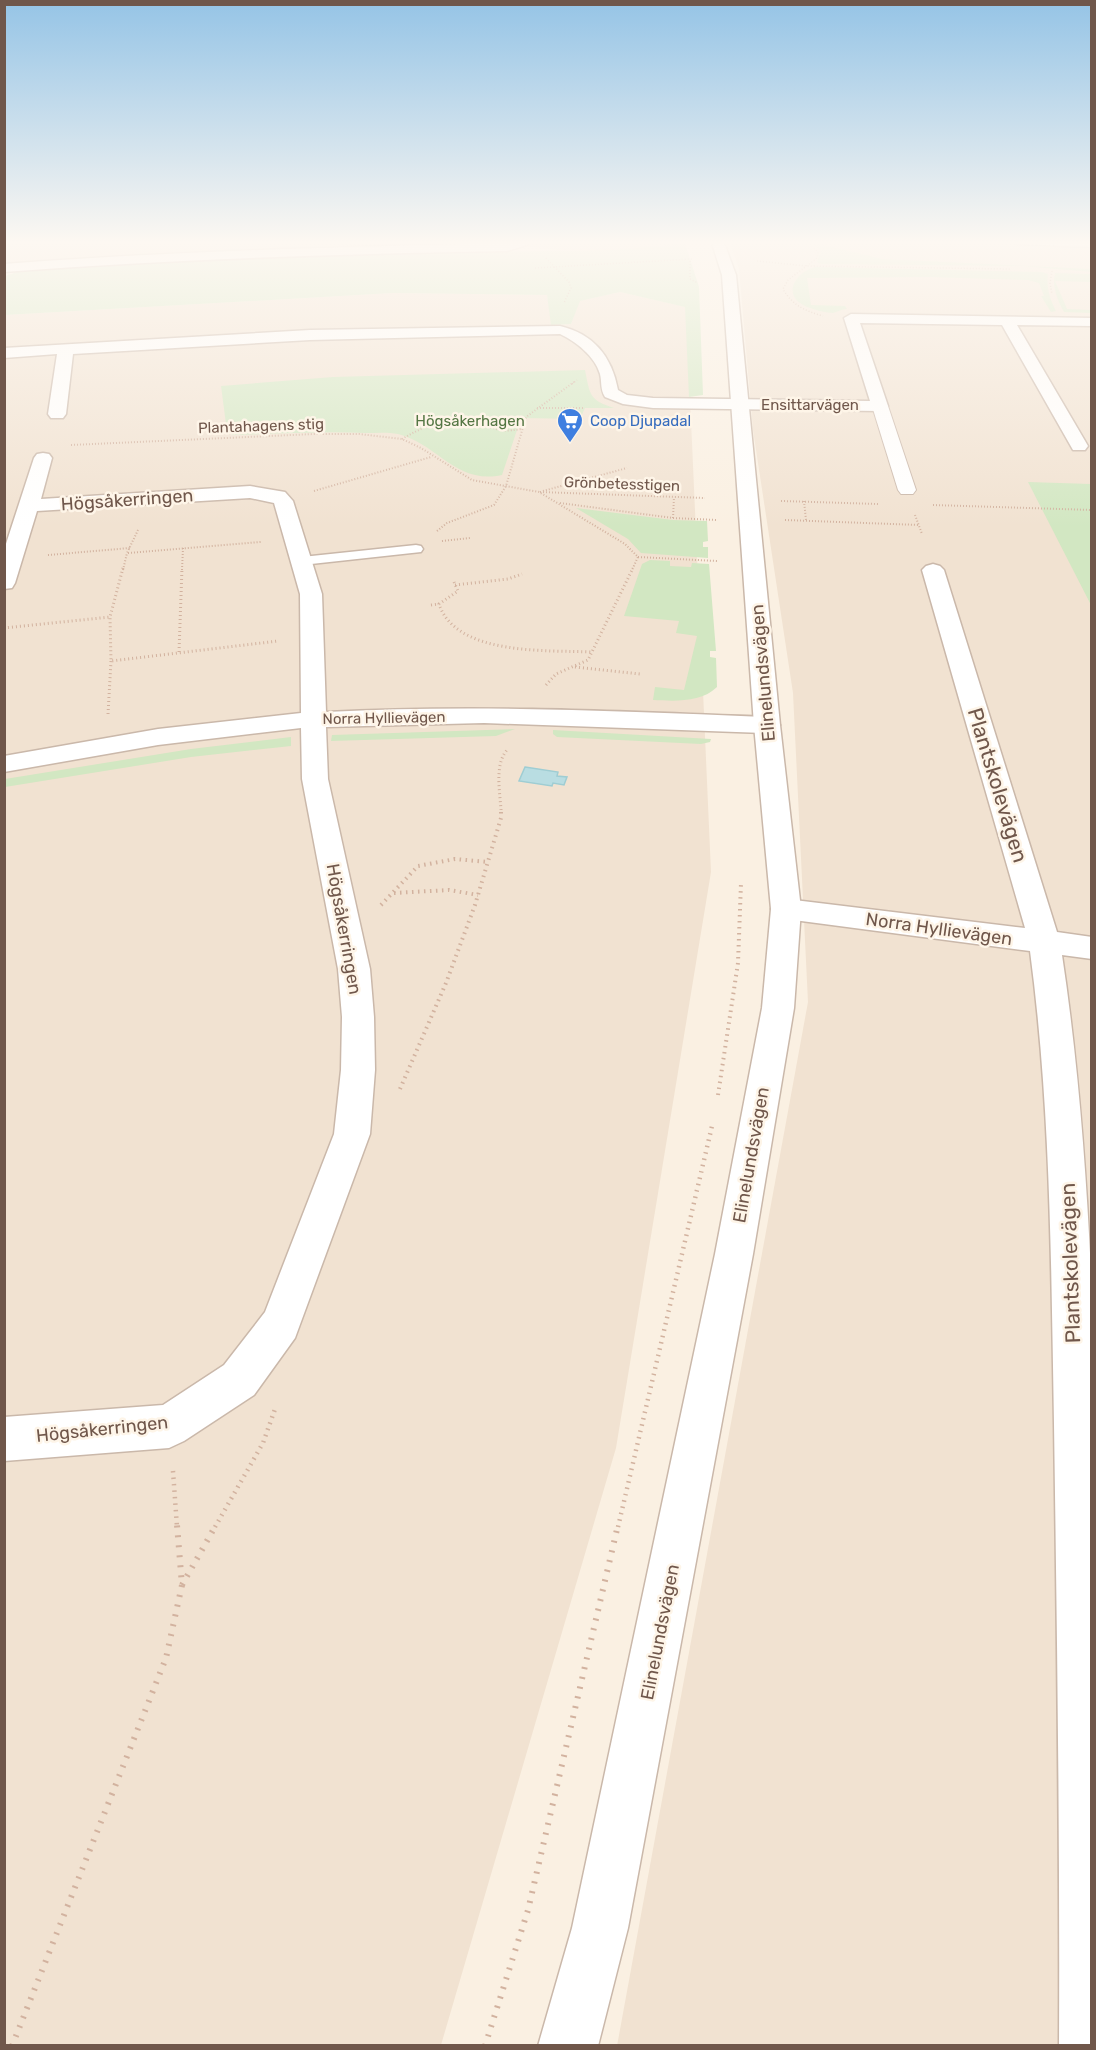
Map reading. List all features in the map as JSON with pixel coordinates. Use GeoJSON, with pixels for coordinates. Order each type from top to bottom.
{"type":"FeatureCollection","features":[{"type":"Feature","properties":{"kind":"street"},"geometry":{"type":"LineString","coordinates":[[4,353],[297,336]]}},
{"type":"Feature","properties":{"kind":"street","name":"Ensittarvägen"},"geometry":{"type":"LineString","coordinates":[[577,336],[606,369],[611,393],[623,399],[653,403],[880,406]]}},
{"type":"Feature","properties":{"kind":"street","name":"Elinelundsvägen"},"geometry":{"type":"LineString","coordinates":[[568,2046],[602,1916],[729,1278],[778,1008],[786,909],[767,725],[734,336]]}},
{"type":"Feature","properties":{"kind":"street","name":"Ensittarvägen"},"geometry":{"type":"LineString","coordinates":[[857,336],[907,490]]}},
{"type":"Feature","properties":{"kind":"street"},"geometry":{"type":"LineString","coordinates":[[1015,336],[1079,446]]}},
{"type":"Feature","properties":{"kind":"street"},"geometry":{"type":"LineString","coordinates":[[57,414],[66,348]]}},
{"type":"Feature","properties":{"kind":"street","name":"Högsåkerringen"},"geometry":{"type":"LineString","coordinates":[[4,583],[44,458]]}},
{"type":"Feature","properties":{"kind":"street","name":"Högsåkerringen"},"geometry":{"type":"LineString","coordinates":[[4,1439],[169,1426],[239,1380],[281,1324],[352,1134],[358,1070],[358,1017],[354,969],[315,779],[310,594],[296,539],[283,501],[278,496],[250,492],[29,506]]}},
{"type":"Feature","properties":{"kind":"street","name":"Plantskolevägen"},"geometry":{"type":"LineString","coordinates":[[933,570],[1045,944],[1056,1022],[1070,1212],[1086,1766],[1089,2046]]}},
{"type":"Feature","properties":{"kind":"street","name":"Norra Hyllievägen"},"geometry":{"type":"LineString","coordinates":[[4,765],[200,732],[314,720],[536,716],[767,725]]}},
{"type":"Feature","properties":{"kind":"street","name":"Norra Hyllievägen"},"geometry":{"type":"LineString","coordinates":[[786,909],[1045,944],[1092,948]]}},
{"type":"Feature","properties":{"kind":"lane"},"geometry":{"type":"LineString","coordinates":[[302,561],[419,546]]}},
{"type":"Feature","properties":{"kind":"path"},"geometry":{"type":"LineString","coordinates":[[419,546],[447,524],[494,505],[506,486],[526,417],[581,377]]}},
{"type":"Feature","properties":{"kind":"path"},"geometry":{"type":"LineString","coordinates":[[402,439],[416,430],[440,422],[468,421],[487,425],[496,431],[521,429]]}},
{"type":"Feature","properties":{"kind":"path","name":"Plantahagens stig"},"geometry":{"type":"LineString","coordinates":[[60,445],[359,434],[402,439],[421,448],[472,480],[506,486]]}},
{"type":"Feature","properties":{"kind":"path"},"geometry":{"type":"LineString","coordinates":[[283,501],[432,457]]}},
{"type":"Feature","properties":{"kind":"path"},"geometry":{"type":"LineString","coordinates":[[539,492],[627,468]]}},
{"type":"Feature","properties":{"kind":"path","name":"Grönbetesstigen"},"geometry":{"type":"LineString","coordinates":[[506,486],[539,492],[705,498]]}},
{"type":"Feature","properties":{"kind":"path"},"geometry":{"type":"LineString","coordinates":[[673,518],[674,497]]}},
{"type":"Feature","properties":{"kind":"path"},"geometry":{"type":"LineString","coordinates":[[804,501],[806,520]]}},
{"type":"Feature","properties":{"kind":"path"},"geometry":{"type":"LineString","coordinates":[[556,502],[673,518],[721,520]]}},
{"type":"Feature","properties":{"kind":"path"},"geometry":{"type":"LineString","coordinates":[[720,512],[721,530]]}},
{"type":"Feature","properties":{"kind":"path"},"geometry":{"type":"LineString","coordinates":[[777,519],[919,525]]}},
{"type":"Feature","properties":{"kind":"path"},"geometry":{"type":"LineString","coordinates":[[419,546],[470,538]]}},
{"type":"Feature","properties":{"kind":"path"},"geometry":{"type":"LineString","coordinates":[[127,553],[296,539]]}},
{"type":"Feature","properties":{"kind":"path"},"geometry":{"type":"LineString","coordinates":[[12,557],[131,548],[127,553],[110,617],[111,660],[106,747]]}},
{"type":"Feature","properties":{"kind":"path"},"geometry":{"type":"LineString","coordinates":[[179,652],[183,548]]}},
{"type":"Feature","properties":{"kind":"path"},"geometry":{"type":"LineString","coordinates":[[638,557],[721,563],[721,551]]}},
{"type":"Feature","properties":{"kind":"path"},"geometry":{"type":"LineString","coordinates":[[431,604],[439,604],[458,591],[455,583],[508,579],[522,574]]}},
{"type":"Feature","properties":{"kind":"path"},"geometry":{"type":"LineString","coordinates":[[439,604],[442,616],[451,625],[476,640],[567,652],[592,652]]}},
{"type":"Feature","properties":{"kind":"path"},"geometry":{"type":"LineString","coordinates":[[4,628],[110,617]]}},
{"type":"Feature","properties":{"kind":"path"},"geometry":{"type":"LineString","coordinates":[[111,660],[311,637]]}},
{"type":"Feature","properties":{"kind":"path"},"geometry":{"type":"LineString","coordinates":[[574,667],[639,674]]}},
{"type":"Feature","properties":{"kind":"path"},"geometry":{"type":"LineString","coordinates":[[344,917],[367,912],[380,906],[418,866],[455,859],[488,862]]}},
{"type":"Feature","properties":{"kind":"path"},"geometry":{"type":"LineString","coordinates":[[716,1104],[733,1003],[742,927],[741,880]]}},
{"type":"Feature","properties":{"kind":"path"},"geometry":{"type":"LineString","coordinates":[[394,893],[449,890],[478,895]]}},
{"type":"Feature","properties":{"kind":"path"},"geometry":{"type":"LineString","coordinates":[[486,2046],[528,1910],[714,1115]]}},
{"type":"Feature","properties":{"kind":"path"},"geometry":{"type":"LineString","coordinates":[[12,2046],[166,1658],[182,1585],[169,1426]]}},
{"type":"Feature","properties":{"kind":"shaded area"},"geometry":{"type":"Polygon","coordinates":[[[5,336],[687,336],[711,872],[616,1448],[441,2045],[5,2046],[5,336]]]}},
{"type":"Feature","properties":{"kind":"shaded area"},"geometry":{"type":"Polygon","coordinates":[[[745,336],[1091,336],[1091,2045],[617,2046],[808,1002],[793,693],[753,430],[745,336]]]}},
{"type":"Feature","properties":{"kind":"green space"},"geometry":{"type":"Polygon","coordinates":[[[686,336],[701,336],[703,395],[689,397],[686,336]]]}},
{"type":"Feature","properties":{"kind":"green space","name":"Högsåkerhagen"},"geometry":{"type":"Polygon","coordinates":[[[585,370],[590,391],[595,399],[614,408],[585,408],[580,419],[521,418],[502,475],[486,477],[459,469],[425,446],[398,434],[333,432],[232,435],[226,424],[221,386],[333,377],[585,370]]]}},
{"type":"Feature","properties":{"kind":"green space"},"geometry":{"type":"Polygon","coordinates":[[[1028,482],[1091,484],[1091,605],[1028,482]]]}},
{"type":"Feature","properties":{"kind":"green space"},"geometry":{"type":"Polygon","coordinates":[[[576,508],[673,520],[707,521],[708,541],[703,542],[703,547],[708,547],[708,558],[641,553],[628,539],[576,508]]]}},
{"type":"Feature","properties":{"kind":"green space"},"geometry":{"type":"Polygon","coordinates":[[[650,560],[670,561],[670,566],[691,567],[692,563],[709,564],[716,651],[710,651],[710,657],[716,658],[717,687],[703,696],[687,700],[653,700],[655,687],[684,690],[697,636],[676,633],[679,621],[624,616],[642,564],[650,560]]]}},
{"type":"Feature","properties":{"kind":"green space"},"geometry":{"type":"Polygon","coordinates":[[[515,729],[496,736],[331,741],[332,735],[515,729]]]}},
{"type":"Feature","properties":{"kind":"green space"},"geometry":{"type":"Polygon","coordinates":[[[553,730],[711,739],[710,742],[701,744],[557,737],[553,734],[553,730]]]}},
{"type":"Feature","properties":{"kind":"green space"},"geometry":{"type":"Polygon","coordinates":[[[291,737],[291,746],[191,757],[5,787],[5,779],[191,749],[291,737]]]}},
{"type":"Feature","properties":{"kind":"water"},"geometry":{"type":"Polygon","coordinates":[[[525,767],[558,772],[557,776],[567,777],[564,785],[553,783],[552,786],[519,781],[525,767]]]}},
{"type":"Feature","properties":{"kind":"place","name":"Coop Djupadal"},"geometry":{"type":"Point","coordinates":[570,444]}}]}
